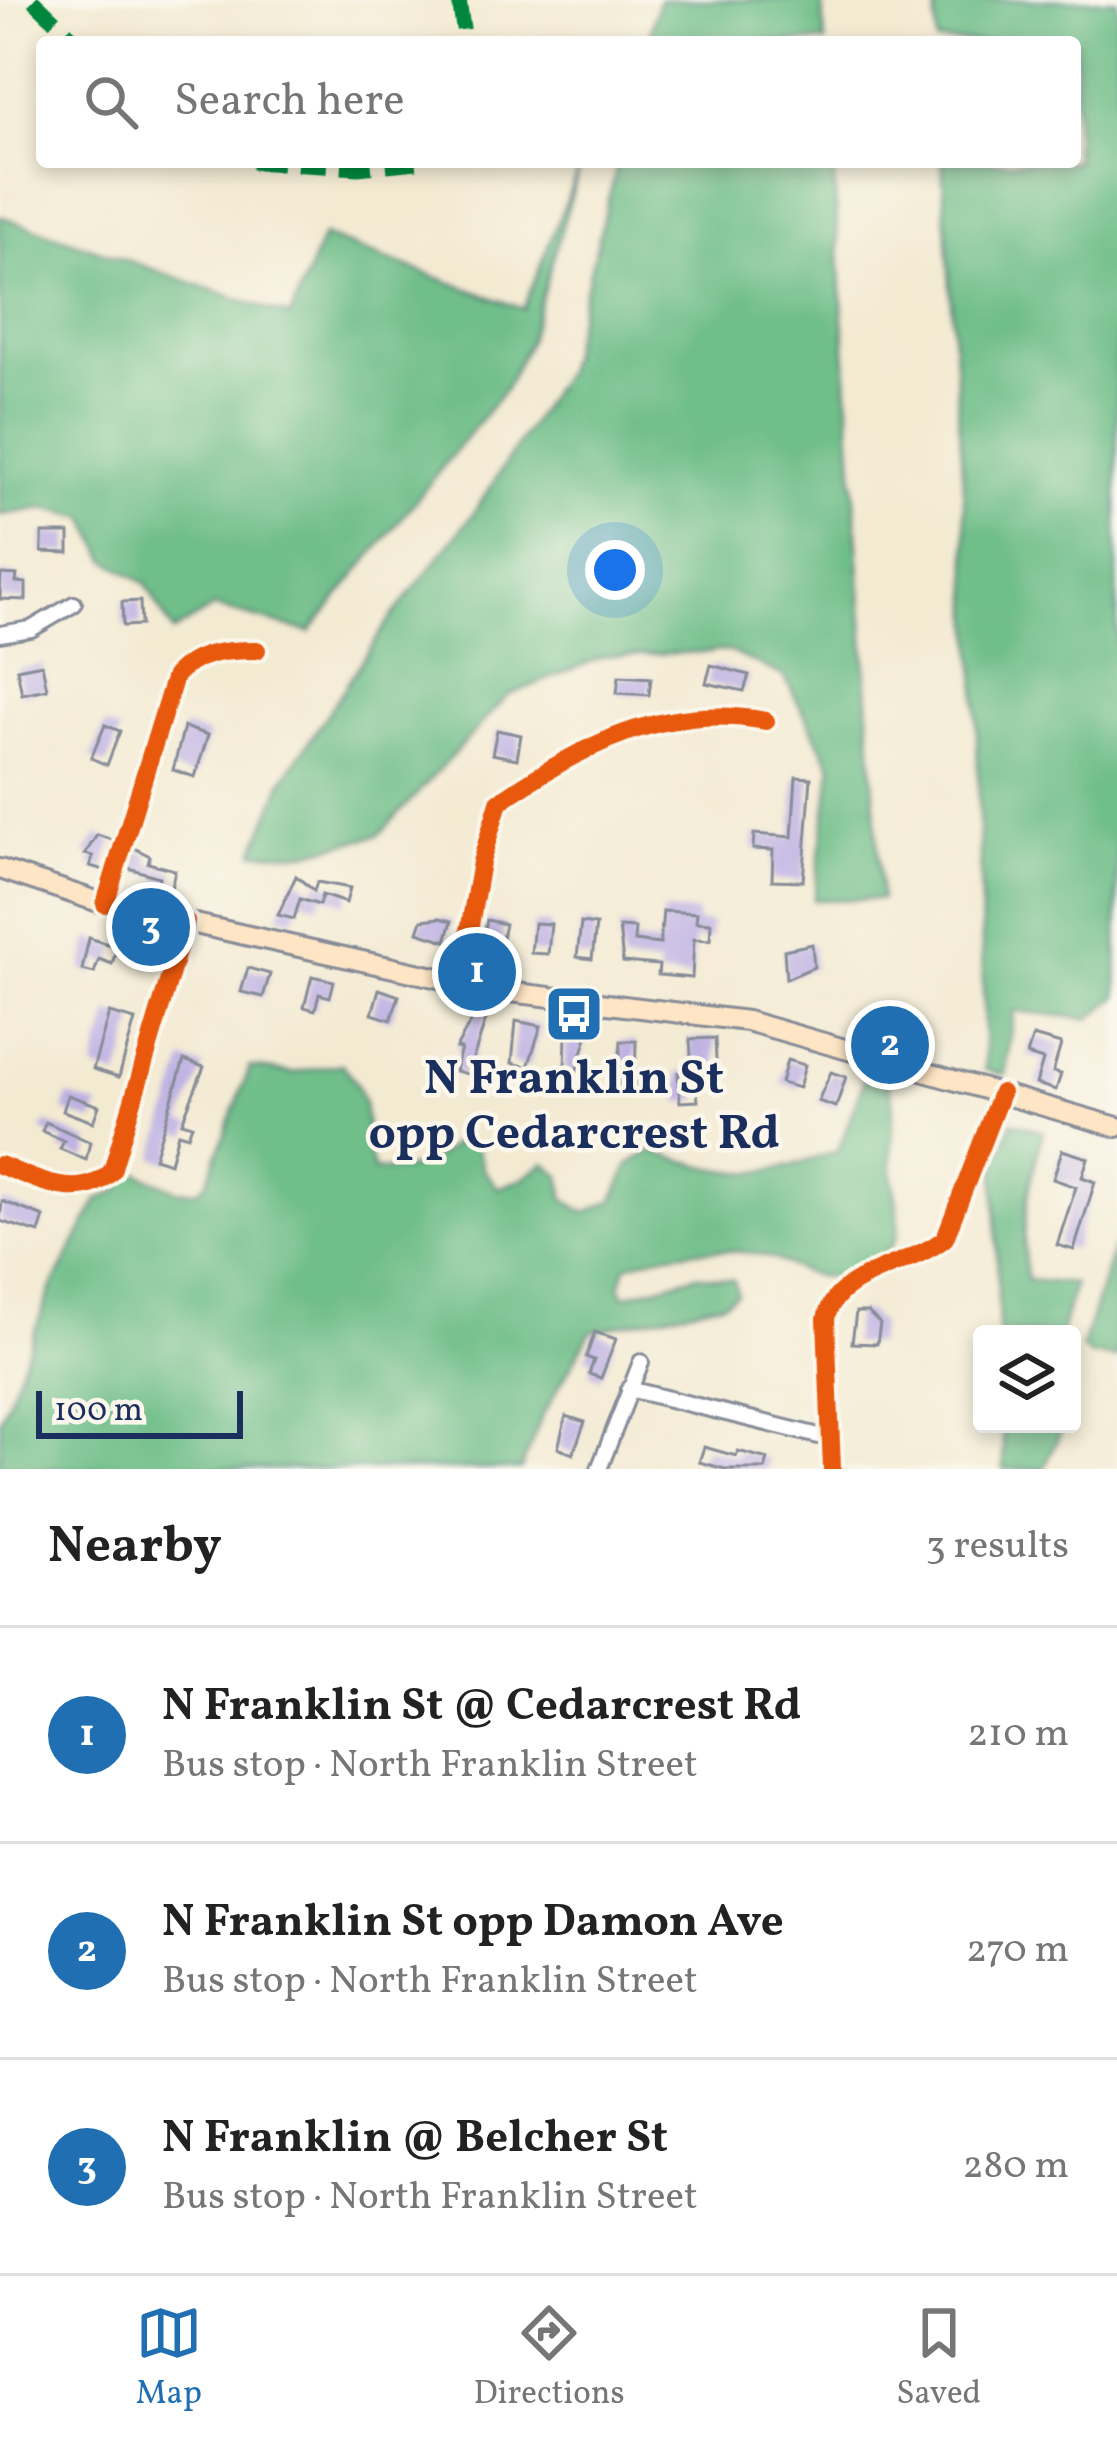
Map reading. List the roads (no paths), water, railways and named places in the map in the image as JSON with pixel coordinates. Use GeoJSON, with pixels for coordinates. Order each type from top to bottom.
{"type":"FeatureCollection","features":[{"type":"Feature","properties":{"kind":"main road"},"geometry":{"type":"LineString","coordinates":[[0,869],[105,904],[460,983],[562,1002],[747,1021],[1117,1127]]}},
{"type":"Feature","properties":{"kind":"street"},"geometry":{"type":"LineString","coordinates":[[0,634],[31,628],[74,604]]}},
{"type":"Feature","properties":{"kind":"street"},"geometry":{"type":"LineString","coordinates":[[105,904],[175,676],[186,664],[223,650],[257,650]]}},
{"type":"Feature","properties":{"kind":"street"},"geometry":{"type":"LineString","coordinates":[[460,983],[481,862],[500,802],[593,742],[627,729],[731,714],[766,721]]}},
{"type":"Feature","properties":{"kind":"street"},"geometry":{"type":"LineString","coordinates":[[0,1165],[69,1188],[100,1184],[112,1171],[186,922]]}},
{"type":"Feature","properties":{"kind":"street"},"geometry":{"type":"LineString","coordinates":[[832,1469],[826,1319],[830,1303],[845,1288],[946,1238],[1001,1093]]}},
{"type":"Feature","properties":{"kind":"street"},"geometry":{"type":"LineString","coordinates":[[599,1469],[641,1362]]}},
{"type":"Feature","properties":{"kind":"street"},"geometry":{"type":"LineString","coordinates":[[629,1389],[831,1439]]}},
{"type":"Feature","properties":{"kind":"place","name":"N Franklin @ Belcher St"},"geometry":{"type":"Point","coordinates":[151,927]}},
{"type":"Feature","properties":{"kind":"place","name":"N Franklin St @ Cedarcrest Rd"},"geometry":{"type":"Point","coordinates":[477,972]}},
{"type":"Feature","properties":{"kind":"place","name":"N Franklin St opp Cedarcrest Rd"},"geometry":{"type":"Point","coordinates":[574,1014]}},
{"type":"Feature","properties":{"kind":"place","name":"N Franklin St opp Damon Ave"},"geometry":{"type":"Point","coordinates":[890,1045]}}]}
